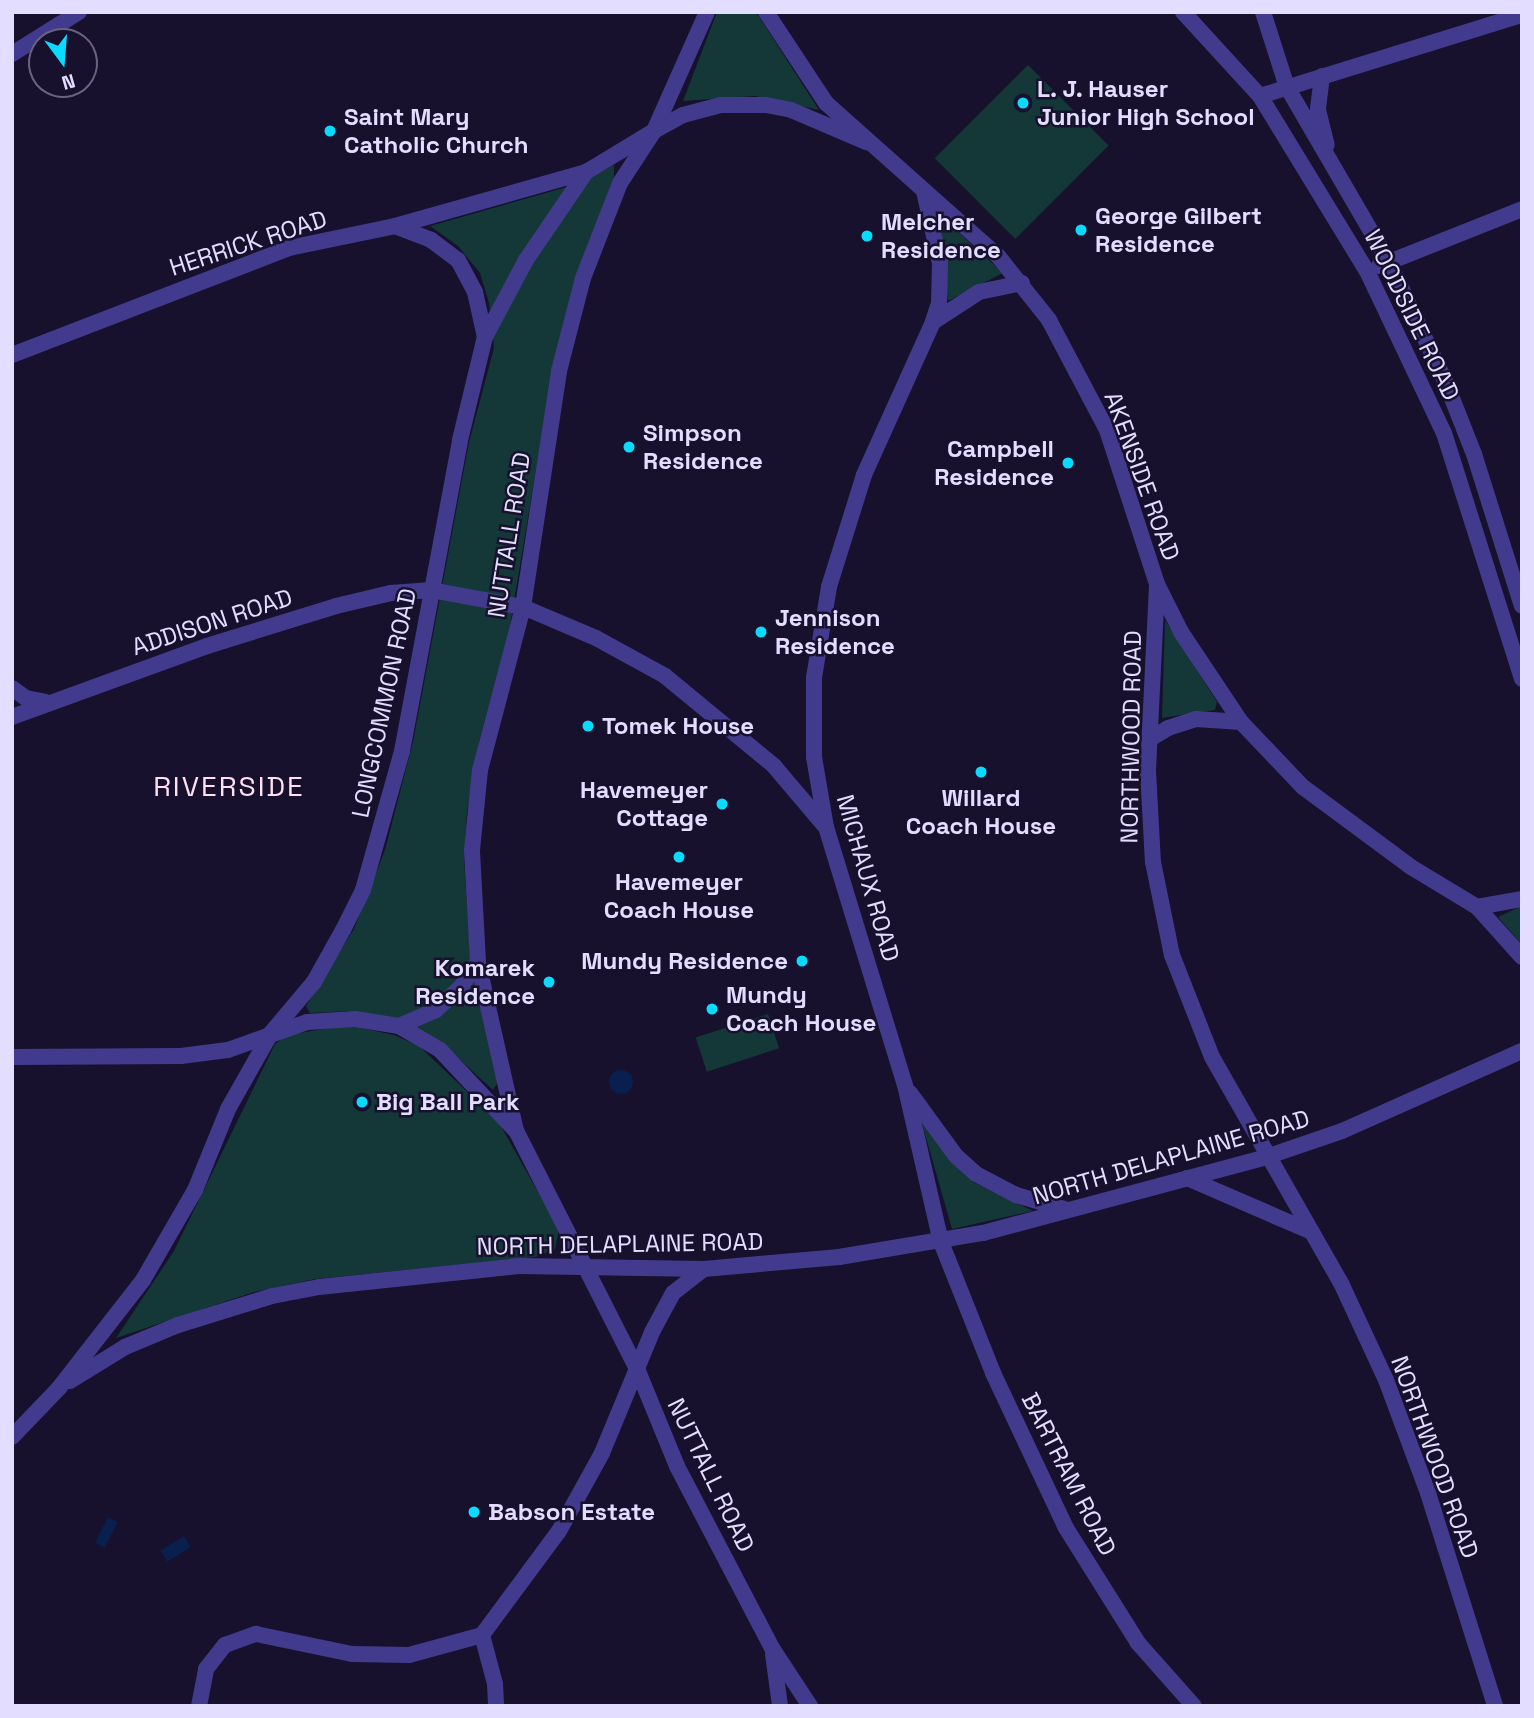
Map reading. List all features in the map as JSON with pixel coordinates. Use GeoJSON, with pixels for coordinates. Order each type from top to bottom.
{"type":"FeatureCollection","features":[{"type":"Feature","properties":{"kind":"street"},"geometry":{"type":"LineString","coordinates":[[12,54],[79,12]]}},
{"type":"Feature","properties":{"kind":"street"},"geometry":{"type":"LineString","coordinates":[[654,131],[707,12]]}},
{"type":"Feature","properties":{"kind":"street","name":"AKENSIDE ROAD"},"geometry":{"type":"LineString","coordinates":[[766,12],[826,103],[866,142],[999,256],[1022,283],[1072,359],[1107,430],[1157,584],[1181,632],[1241,722],[1303,787],[1411,867],[1477,907],[1522,957]]}},
{"type":"Feature","properties":{"kind":"street","name":"WOODSIDE ROAD"},"geometry":{"type":"LineString","coordinates":[[1183,12],[1260,96],[1367,271],[1444,433],[1522,679]]}},
{"type":"Feature","properties":{"kind":"street","name":"WOODSIDE ROAD"},"geometry":{"type":"LineString","coordinates":[[1264,12],[1287,87],[1389,262],[1461,420],[1522,606]]}},
{"type":"Feature","properties":{"kind":"street"},"geometry":{"type":"LineString","coordinates":[[1260,96],[1522,15]]}},
{"type":"Feature","properties":{"kind":"street"},"geometry":{"type":"LineString","coordinates":[[1322,76],[1318,110],[1334,167]]}},
{"type":"Feature","properties":{"kind":"street","name":"AKENSIDE ROAD"},"geometry":{"type":"LineString","coordinates":[[654,131],[701,109],[743,103],[811,116],[866,142]]}},
{"type":"Feature","properties":{"kind":"street","name":"LONGCOMMON ROAD"},"geometry":{"type":"LineString","coordinates":[[12,1437],[59,1388],[143,1280],[195,1190],[228,1109],[271,1033],[314,982],[363,890],[402,751],[460,440],[485,337],[526,260],[586,172],[654,131]]}},
{"type":"Feature","properties":{"kind":"street","name":"NUTTALL ROAD"},"geometry":{"type":"LineString","coordinates":[[654,131],[620,183],[583,278],[559,371],[523,607],[474,807],[471,886],[478,962],[516,1131],[638,1371],[677,1466],[772,1648],[810,1706]]}},
{"type":"Feature","properties":{"kind":"street","name":"HERRICK ROAD"},"geometry":{"type":"LineString","coordinates":[[12,355],[289,248],[396,226],[586,172]]}},
{"type":"Feature","properties":{"kind":"street","name":"MICHAUX ROAD"},"geometry":{"type":"LineString","coordinates":[[924,190],[940,263],[939,303],[864,475],[829,587],[814,678],[814,757],[826,827],[905,1085],[941,1242]]}},
{"type":"Feature","properties":{"kind":"street"},"geometry":{"type":"LineString","coordinates":[[1367,271],[1522,209]]}},
{"type":"Feature","properties":{"kind":"street","name":"LONGCOMMON ROAD"},"geometry":{"type":"LineString","coordinates":[[396,226],[432,240],[458,260],[475,292],[485,337]]}},
{"type":"Feature","properties":{"kind":"street"},"geometry":{"type":"LineString","coordinates":[[933,322],[979,292],[1022,283]]}},
{"type":"Feature","properties":{"kind":"street","name":"NORTHWOOD ROAD"},"geometry":{"type":"LineString","coordinates":[[1157,584],[1150,739],[1153,862],[1172,955],[1212,1057],[1266,1157],[1342,1283],[1404,1427],[1495,1706]]}},
{"type":"Feature","properties":{"kind":"street"},"geometry":{"type":"LineString","coordinates":[[431,590],[523,607],[596,638],[665,676],[774,766],[826,827]]}},
{"type":"Feature","properties":{"kind":"street","name":"ADDISON ROAD"},"geometry":{"type":"LineString","coordinates":[[12,717],[46,702],[336,606],[391,593],[431,590]]}},
{"type":"Feature","properties":{"kind":"street"},"geometry":{"type":"LineString","coordinates":[[12,688],[26,698],[46,702]]}},
{"type":"Feature","properties":{"kind":"street"},"geometry":{"type":"LineString","coordinates":[[1150,739],[1168,727],[1196,719],[1241,722]]}},
{"type":"Feature","properties":{"kind":"street"},"geometry":{"type":"LineString","coordinates":[[1477,907],[1522,899]]}},
{"type":"Feature","properties":{"kind":"street"},"geometry":{"type":"LineString","coordinates":[[399,1026],[436,1010],[461,987],[478,962]]}},
{"type":"Feature","properties":{"kind":"street","name":"NUTTALL ROAD"},"geometry":{"type":"LineString","coordinates":[[12,1057],[181,1056],[230,1049],[307,1022],[355,1018],[399,1026],[440,1050],[516,1131]]}},
{"type":"Feature","properties":{"kind":"street","name":"NORTH DELAPLAINE ROAD"},"geometry":{"type":"LineString","coordinates":[[12,1419],[125,1346],[272,1296],[429,1273],[583,1264],[704,1269],[839,1257],[941,1242],[1070,1211],[1266,1157],[1342,1131],[1522,1051]]}},
{"type":"Feature","properties":{"kind":"street","name":"MICHAUX ROAD"},"geometry":{"type":"LineString","coordinates":[[905,1085],[956,1156],[976,1174],[1017,1195],[1070,1211]]}},
{"type":"Feature","properties":{"kind":"street"},"geometry":{"type":"LineString","coordinates":[[1187,1178],[1312,1232]]}},
{"type":"Feature","properties":{"kind":"street","name":"BARTRAM ROAD"},"geometry":{"type":"LineString","coordinates":[[941,1242],[993,1373],[1066,1528],[1138,1643],[1194,1706]]}},
{"type":"Feature","properties":{"kind":"street"},"geometry":{"type":"LineString","coordinates":[[199,1706],[206,1669],[225,1644],[256,1634],[352,1654],[409,1655],[482,1635],[559,1531],[602,1453],[673,1293],[704,1269]]}},
{"type":"Feature","properties":{"kind":"street"},"geometry":{"type":"LineString","coordinates":[[482,1635],[495,1684],[495,1706]]}},
{"type":"Feature","properties":{"kind":"street"},"geometry":{"type":"LineString","coordinates":[[772,1648],[780,1706]]}},
{"type":"Feature","properties":{"kind":"green space"},"geometry":{"type":"Polygon","coordinates":[[[717,12],[756,12],[819,110],[755,96],[683,101],[717,12]]]}},
{"type":"Feature","properties":{"kind":"green space"},"geometry":{"type":"Polygon","coordinates":[[[1028,65],[1109,146],[1015,239],[935,158],[1028,65]]]}},
{"type":"Feature","properties":{"kind":"green space"},"geometry":{"type":"Polygon","coordinates":[[[614,165],[614,176],[587,250],[545,416],[509,631],[479,742],[467,812],[464,860],[470,953],[498,1082],[493,1090],[445,1046],[394,1018],[350,1011],[310,1013],[306,1006],[354,929],[385,850],[413,742],[469,442],[494,348],[489,303],[480,273],[458,246],[430,226],[574,185],[614,165]]]}},
{"type":"Feature","properties":{"kind":"green space"},"geometry":{"type":"Polygon","coordinates":[[[944,219],[1003,273],[948,301],[940,222],[944,219]]]}},
{"type":"Feature","properties":{"kind":"green space"},"geometry":{"type":"Polygon","coordinates":[[[1165,620],[1217,702],[1215,710],[1162,718],[1165,620]]]}},
{"type":"Feature","properties":{"kind":"green space"},"geometry":{"type":"Polygon","coordinates":[[[1522,906],[1522,945],[1498,917],[1522,906]]]}},
{"type":"Feature","properties":{"kind":"green space"},"geometry":{"type":"Polygon","coordinates":[[[768,1014],[779,1048],[707,1072],[696,1037],[768,1014]]]}},
{"type":"Feature","properties":{"kind":"green space","name":"Big Ball Park"},"geometry":{"type":"Polygon","coordinates":[[[347,1025],[394,1035],[419,1046],[498,1121],[559,1229],[555,1249],[536,1257],[315,1279],[254,1292],[116,1338],[174,1251],[275,1044],[287,1035],[347,1025]]]}},
{"type":"Feature","properties":{"kind":"green space"},"geometry":{"type":"Polygon","coordinates":[[[921,1120],[973,1182],[1033,1211],[952,1229],[921,1120]]]}},
{"type":"Feature","properties":{"kind":"water"},"geometry":{"type":"Polygon","coordinates":[[[621,1070],[629,1074],[633,1082],[629,1090],[621,1094],[613,1090],[609,1082],[613,1074],[621,1070]]]}},
{"type":"Feature","properties":{"kind":"water"},"geometry":{"type":"Polygon","coordinates":[[[108,1517],[118,1522],[105,1548],[95,1543],[108,1517]]]}},
{"type":"Feature","properties":{"kind":"water"},"geometry":{"type":"Polygon","coordinates":[[[184,1536],[191,1547],[167,1562],[160,1551],[184,1536]]]}},
{"type":"Feature","properties":{"kind":"place","name":"L. J. Hauser Junior High School"},"geometry":{"type":"Point","coordinates":[1023,103]}},
{"type":"Feature","properties":{"kind":"place","name":"Saint Mary Catholic Church"},"geometry":{"type":"Point","coordinates":[330,131]}},
{"type":"Feature","properties":{"kind":"place","name":"George Gilbert Residence"},"geometry":{"type":"Point","coordinates":[1081,230]}},
{"type":"Feature","properties":{"kind":"place","name":"Melcher Residence"},"geometry":{"type":"Point","coordinates":[867,236]}},
{"type":"Feature","properties":{"kind":"place","name":"Simpson Residence"},"geometry":{"type":"Point","coordinates":[629,447]}},
{"type":"Feature","properties":{"kind":"place","name":"Campbell Residence"},"geometry":{"type":"Point","coordinates":[1068,463]}},
{"type":"Feature","properties":{"kind":"place","name":"Jennison Residence"},"geometry":{"type":"Point","coordinates":[761,632]}},
{"type":"Feature","properties":{"kind":"place","name":"Tomek House"},"geometry":{"type":"Point","coordinates":[588,726]}},
{"type":"Feature","properties":{"kind":"place","name":"Willard Coach House"},"geometry":{"type":"Point","coordinates":[981,772]}},
{"type":"Feature","properties":{"kind":"place","name":"Havemeyer Cottage"},"geometry":{"type":"Point","coordinates":[722,804]}},
{"type":"Feature","properties":{"kind":"place","name":"Havemeyer Coach House"},"geometry":{"type":"Point","coordinates":[679,857]}},
{"type":"Feature","properties":{"kind":"place","name":"Mundy Residence"},"geometry":{"type":"Point","coordinates":[802,961]}},
{"type":"Feature","properties":{"kind":"place","name":"Komarek Residence"},"geometry":{"type":"Point","coordinates":[549,982]}},
{"type":"Feature","properties":{"kind":"place","name":"Mundy Coach House"},"geometry":{"type":"Point","coordinates":[712,1009]}},
{"type":"Feature","properties":{"kind":"place","name":"Big Ball Park"},"geometry":{"type":"Point","coordinates":[362,1102]}},
{"type":"Feature","properties":{"kind":"place","name":"Babson Estate"},"geometry":{"type":"Point","coordinates":[474,1512]}},
{"type":"Feature","properties":{"kind":"district","name":"RIVERSIDE"},"geometry":{"type":"Point","coordinates":[229,786]}}]}
